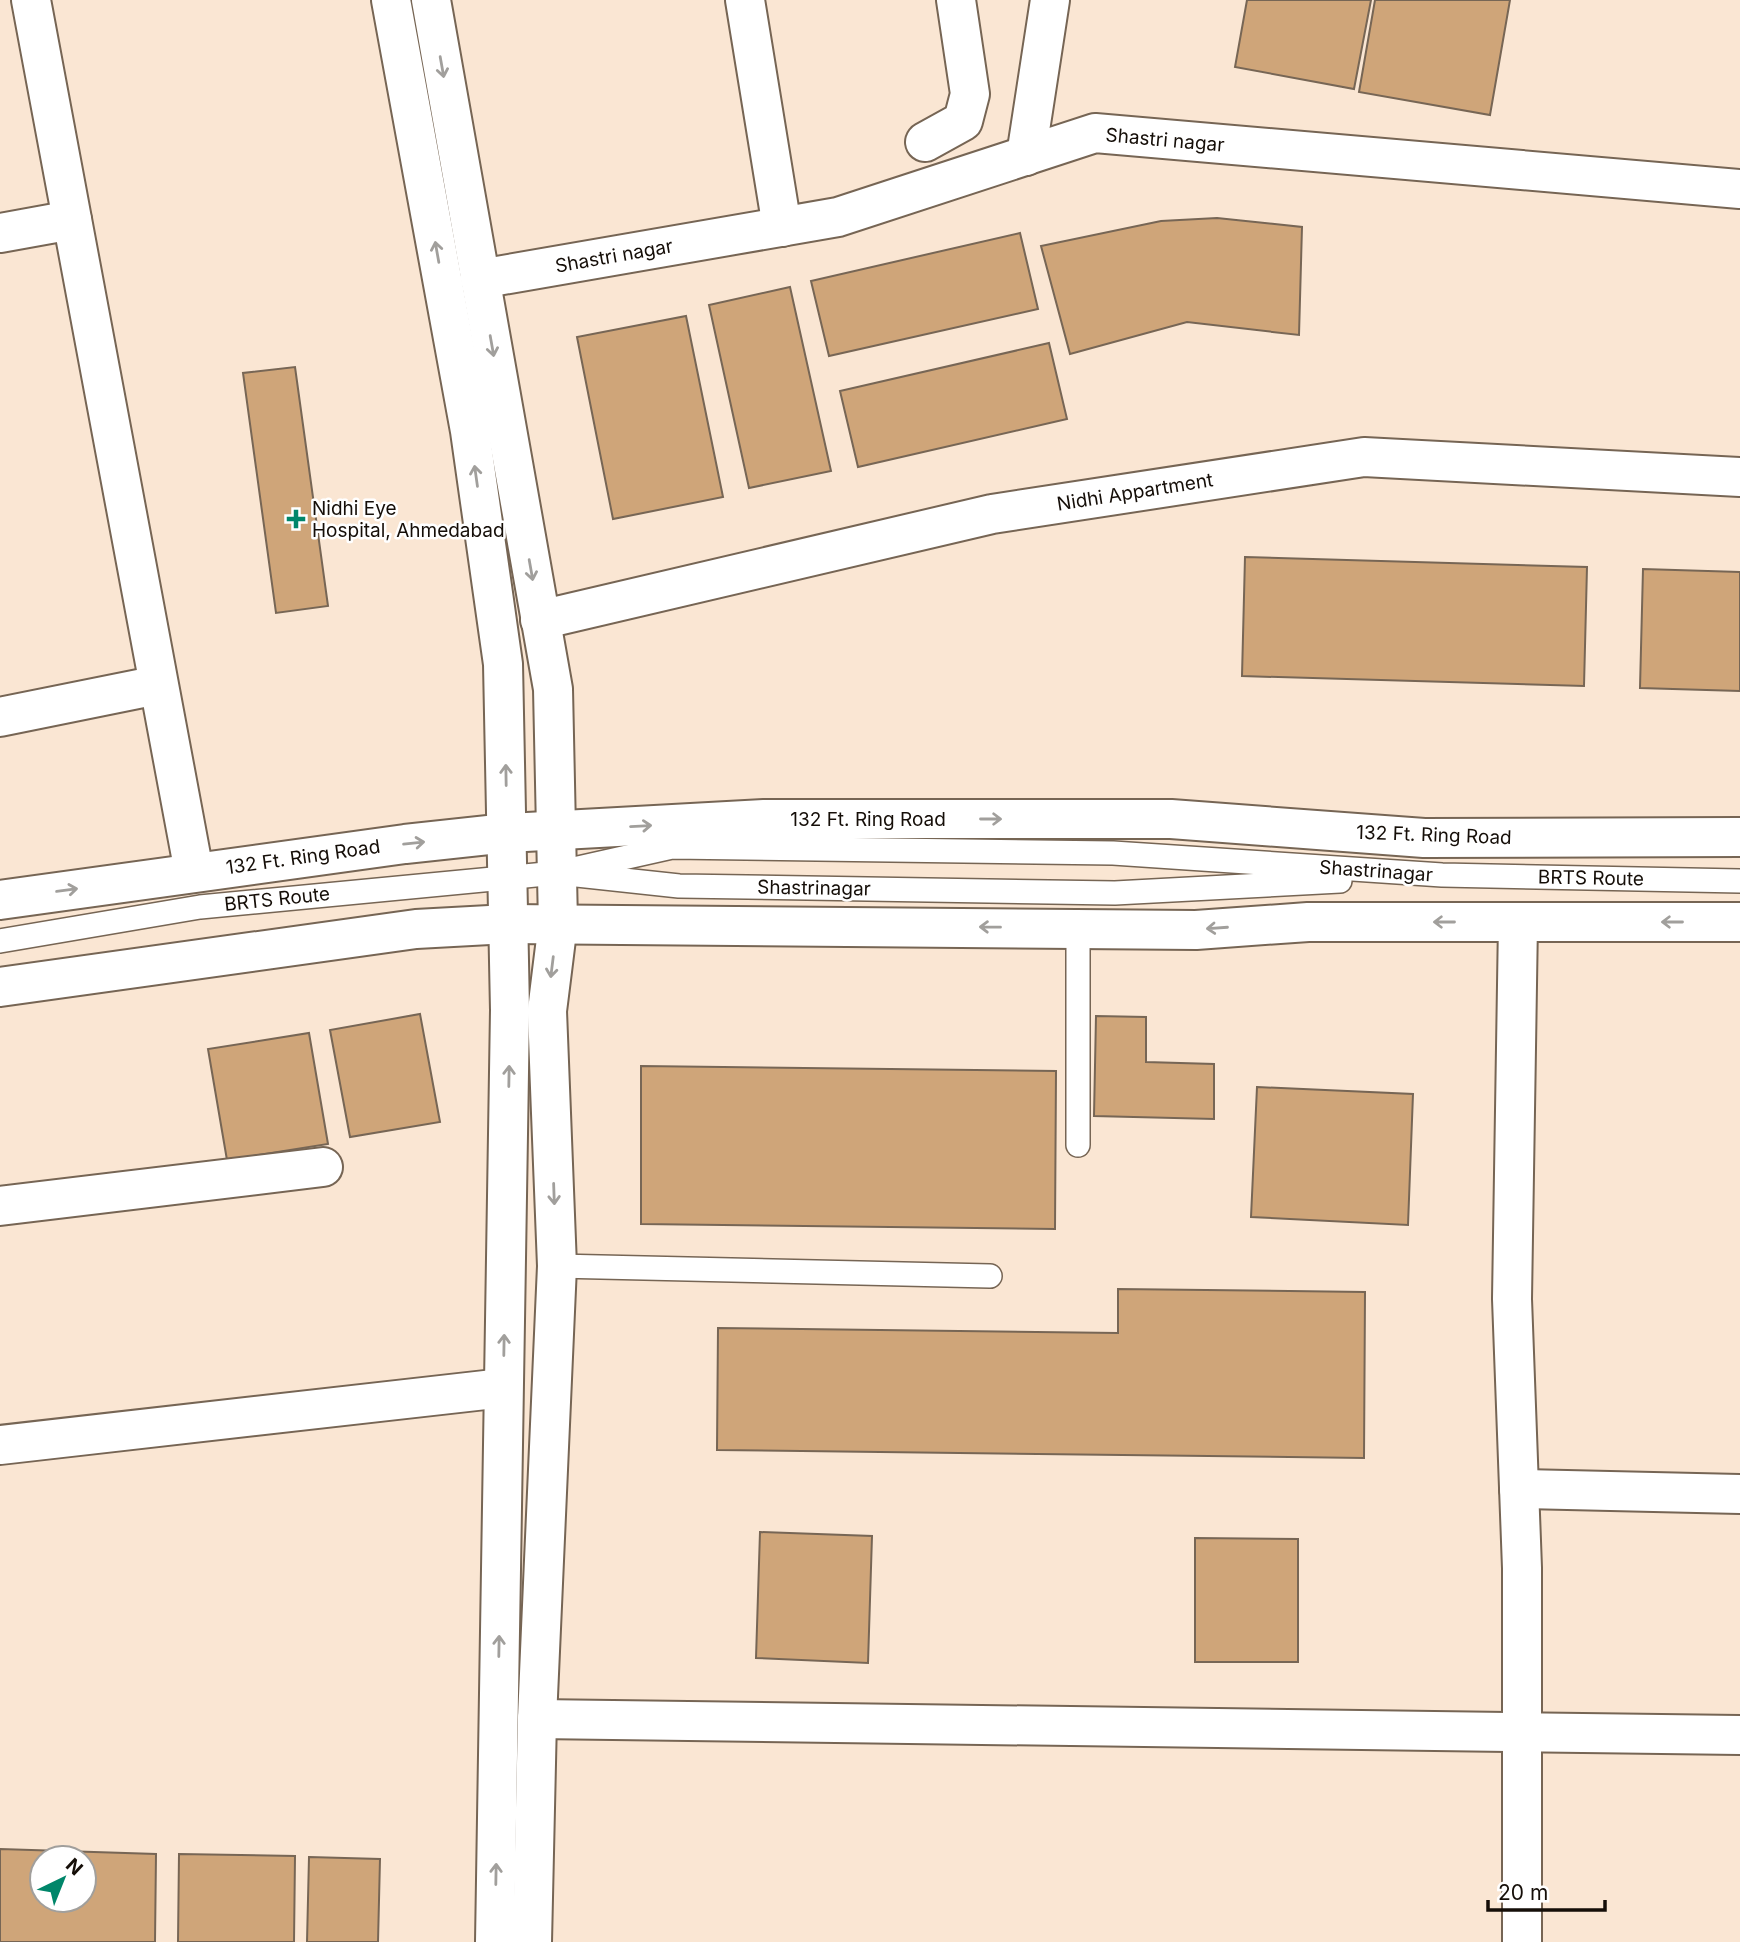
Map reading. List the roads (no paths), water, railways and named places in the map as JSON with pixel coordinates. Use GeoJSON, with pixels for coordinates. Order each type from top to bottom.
{"type":"FeatureCollection","features":[{"type":"Feature","properties":{"kind":"street"},"geometry":{"type":"LineString","coordinates":[[31,0],[194,872]]}},
{"type":"Feature","properties":{"kind":"street"},"geometry":{"type":"LineString","coordinates":[[391,0],[470,431],[503,664],[508,924],[495,1942]]}},
{"type":"Feature","properties":{"kind":"street"},"geometry":{"type":"LineString","coordinates":[[430,0],[553,690],[558,923],[547,1011],[557,1266],[537,1719],[532,1942]]}},
{"type":"Feature","properties":{"kind":"street"},"geometry":{"type":"LineString","coordinates":[[745,0],[782,227]]}},
{"type":"Feature","properties":{"kind":"street"},"geometry":{"type":"LineString","coordinates":[[925,142],[963,121],[970,94],[956,0]]}},
{"type":"Feature","properties":{"kind":"street"},"geometry":{"type":"LineString","coordinates":[[1026,156],[1050,0]]}},
{"type":"Feature","properties":{"kind":"street","name":"Shastri nagar"},"geometry":{"type":"LineString","coordinates":[[480,279],[838,217],[1094,133],[1740,189]]}},
{"type":"Feature","properties":{"kind":"street"},"geometry":{"type":"LineString","coordinates":[[0,233],[72,220]]}},
{"type":"Feature","properties":{"kind":"street","name":"Nidhi Appartment"},"geometry":{"type":"LineString","coordinates":[[540,620],[992,514],[1364,457],[1740,477]]}},
{"type":"Feature","properties":{"kind":"street"},"geometry":{"type":"LineString","coordinates":[[0,717],[158,685]]}},
{"type":"Feature","properties":{"kind":"street","name":"132 Ft. Ring Road"},"geometry":{"type":"LineString","coordinates":[[0,900],[194,872],[507,833],[764,819],[1171,819],[1424,838],[1740,837]]}},
{"type":"Feature","properties":{"kind":"street"},"geometry":{"type":"LineString","coordinates":[[0,987],[416,929],[508,924],[1196,930],[1308,922],[1740,922]]}},
{"type":"Feature","properties":{"kind":"street"},"geometry":{"type":"LineString","coordinates":[[1518,922],[1512,1299],[1520,1489],[1522,1942]]}},
{"type":"Feature","properties":{"kind":"street"},"geometry":{"type":"LineString","coordinates":[[0,1206],[323,1167]]}},
{"type":"Feature","properties":{"kind":"street"},"geometry":{"type":"LineString","coordinates":[[0,1445],[503,1388]]}},
{"type":"Feature","properties":{"kind":"street"},"geometry":{"type":"LineString","coordinates":[[1520,1489],[1740,1494]]}},
{"type":"Feature","properties":{"kind":"street"},"geometry":{"type":"LineString","coordinates":[[537,1719],[1740,1735]]}},
{"type":"Feature","properties":{"kind":"lane","name":"Shastrinagar"},"geometry":{"type":"LineString","coordinates":[[556,873],[672,847],[1113,853],[1442,875]]}},
{"type":"Feature","properties":{"kind":"lane","name":"Shastrinagar"},"geometry":{"type":"LineString","coordinates":[[556,873],[679,886],[1115,892],[1442,875]]}},
{"type":"Feature","properties":{"kind":"lane","name":"BRTS Route"},"geometry":{"type":"LineString","coordinates":[[0,941],[200,907],[556,873]]}},
{"type":"Feature","properties":{"kind":"lane","name":"BRTS Route"},"geometry":{"type":"LineString","coordinates":[[1442,875],[1740,881]]}},
{"type":"Feature","properties":{"kind":"lane"},"geometry":{"type":"LineString","coordinates":[[1078,928],[1078,1145]]}},
{"type":"Feature","properties":{"kind":"lane"},"geometry":{"type":"LineString","coordinates":[[557,1266],[990,1276]]}},
{"type":"Feature","properties":{"kind":"place","name":"Nidhi Eye Hospital, Ahmedabad"},"geometry":{"type":"Point","coordinates":[296,519]}}]}
